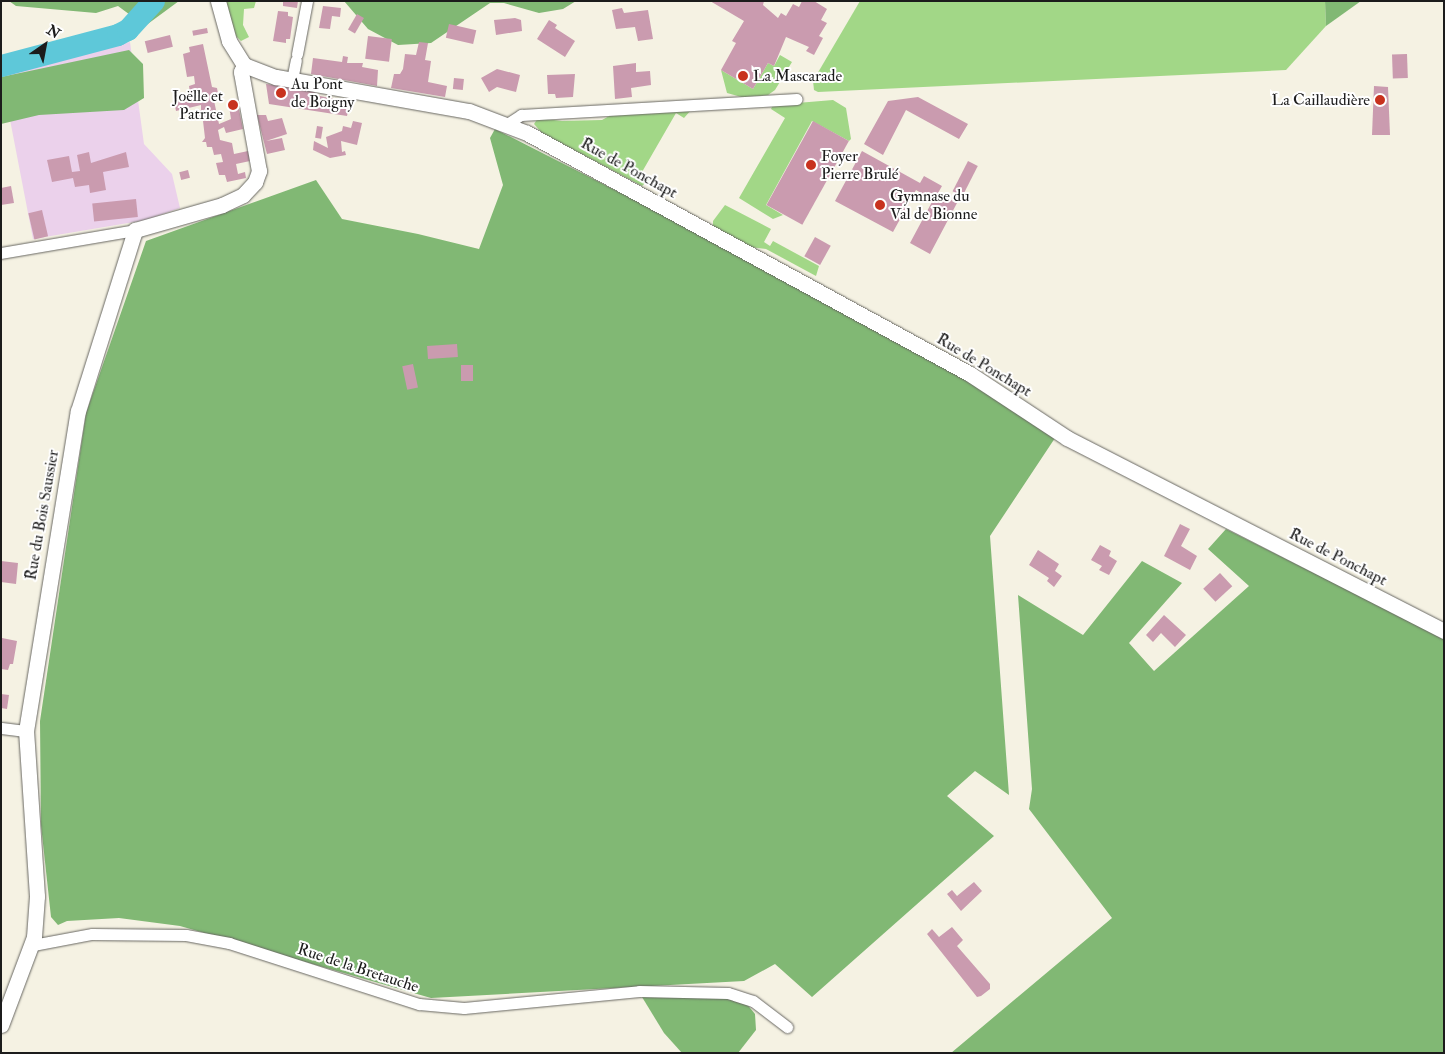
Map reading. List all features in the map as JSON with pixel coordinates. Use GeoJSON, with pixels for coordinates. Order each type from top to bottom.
{"type":"FeatureCollection","features":[{"type":"Feature","properties":{"kind":"street"},"geometry":{"type":"LineString","coordinates":[[1,253],[135,230],[222,205],[243,195],[255,182],[259,171],[241,72],[244,65],[229,41],[218,1]]}},
{"type":"Feature","properties":{"kind":"street"},"geometry":{"type":"LineString","coordinates":[[292,80],[307,1]]}},
{"type":"Feature","properties":{"kind":"street","name":"Rue de Ponchapt"},"geometry":{"type":"LineString","coordinates":[[244,65],[292,80],[469,111],[507,124],[577,158],[970,374],[1067,438],[1444,631]]}},
{"type":"Feature","properties":{"kind":"street","name":"Rue de Ponchapt"},"geometry":{"type":"LineString","coordinates":[[507,124],[521,115],[797,99]]}},
{"type":"Feature","properties":{"kind":"street","name":"Rue du Bois Saussier"},"geometry":{"type":"LineString","coordinates":[[1,1025],[32,944],[38,896],[26,731],[78,411],[135,230]]}},
{"type":"Feature","properties":{"kind":"street"},"geometry":{"type":"LineString","coordinates":[[1,728],[26,731]]}},
{"type":"Feature","properties":{"kind":"street","name":"Rue de la Bretauche"},"geometry":{"type":"LineString","coordinates":[[32,944],[92,934],[186,934],[229,943],[379,994],[419,1004],[455,1007],[639,991],[728,993],[754,1001],[787,1026]]}},
{"type":"Feature","properties":{"kind":"shaded area"},"geometry":{"type":"Polygon","coordinates":[[[130,42],[144,144],[172,174],[180,208],[146,220],[33,239],[1,73],[130,42]]]}},
{"type":"Feature","properties":{"kind":"green space"},"geometry":{"type":"Polygon","coordinates":[[[9,1],[179,1],[145,26],[118,6],[96,13],[16,6],[9,1]]]}},
{"type":"Feature","properties":{"kind":"green space"},"geometry":{"type":"Polygon","coordinates":[[[225,1],[256,1],[254,8],[244,9],[243,25],[249,37],[241,41],[236,36],[225,1]]]}},
{"type":"Feature","properties":{"kind":"green space"},"geometry":{"type":"Polygon","coordinates":[[[344,1],[576,1],[563,9],[539,13],[504,3],[490,3],[431,43],[398,45],[368,29],[344,1]]]}},
{"type":"Feature","properties":{"kind":"green space"},"geometry":{"type":"Polygon","coordinates":[[[860,1],[1325,1],[1326,26],[1286,70],[818,92],[814,90],[813,81],[860,1]]]}},
{"type":"Feature","properties":{"kind":"green space"},"geometry":{"type":"Polygon","coordinates":[[[1325,1],[1361,1],[1326,26],[1325,1]]]}},
{"type":"Feature","properties":{"kind":"green space"},"geometry":{"type":"Polygon","coordinates":[[[129,50],[143,64],[144,98],[124,110],[39,115],[1,124],[1,77],[129,50]]]}},
{"type":"Feature","properties":{"kind":"green space"},"geometry":{"type":"Polygon","coordinates":[[[780,55],[792,62],[775,90],[768,95],[745,98],[727,93],[721,70],[753,89],[768,63],[774,66],[780,55]]]}},
{"type":"Feature","properties":{"kind":"green space"},"geometry":{"type":"Polygon","coordinates":[[[833,100],[846,108],[851,139],[849,141],[812,121],[766,205],[783,215],[773,219],[739,198],[785,118],[771,109],[773,105],[833,100]]]}},
{"type":"Feature","properties":{"kind":"green space"},"geometry":{"type":"Polygon","coordinates":[[[692,109],[684,118],[676,113],[642,172],[651,178],[642,186],[542,133],[534,124],[538,118],[562,121],[602,120],[611,115],[692,109]]]}},
{"type":"Feature","properties":{"kind":"green space"},"geometry":{"type":"Polygon","coordinates":[[[495,129],[713,240],[1061,429],[990,536],[1009,795],[975,771],[947,796],[994,836],[812,997],[775,964],[744,981],[431,998],[180,926],[119,918],[67,921],[58,925],[51,917],[41,825],[40,721],[86,413],[146,241],[316,180],[342,219],[418,234],[479,249],[503,185],[490,138],[495,129]]]}},
{"type":"Feature","properties":{"kind":"green space"},"geometry":{"type":"Polygon","coordinates":[[[725,205],[771,229],[764,242],[770,246],[773,241],[819,266],[816,276],[766,249],[750,247],[713,227],[713,221],[725,205]]]}},
{"type":"Feature","properties":{"kind":"green space"},"geometry":{"type":"Polygon","coordinates":[[[1226,529],[1444,638],[1444,1053],[951,1053],[1112,918],[1029,809],[1032,789],[1018,595],[1083,635],[1142,561],[1182,583],[1129,643],[1154,671],[1249,586],[1208,549],[1226,529]]]}},
{"type":"Feature","properties":{"kind":"green space"},"geometry":{"type":"Polygon","coordinates":[[[703,994],[746,1003],[755,1014],[756,1030],[738,1053],[682,1053],[664,1033],[642,997],[703,994]]]}},
{"type":"Feature","properties":{"kind":"building"},"geometry":{"type":"Polygon","coordinates":[[[283,1],[298,1],[297,8],[283,6],[283,1]]]}},
{"type":"Feature","properties":{"kind":"building"},"geometry":{"type":"Polygon","coordinates":[[[710,1],[764,1],[763,5],[778,18],[781,13],[786,16],[793,4],[799,7],[802,1],[814,1],[827,9],[821,20],[827,23],[819,36],[823,38],[814,55],[806,51],[809,47],[786,37],[774,66],[768,63],[753,89],[721,70],[736,43],[732,41],[744,21],[710,1]]]}},
{"type":"Feature","properties":{"kind":"building"},"geometry":{"type":"Polygon","coordinates":[[[323,6],[341,8],[340,17],[332,16],[330,29],[319,28],[323,6]]]}},
{"type":"Feature","properties":{"kind":"building"},"geometry":{"type":"Polygon","coordinates":[[[622,8],[624,13],[648,10],[653,39],[638,41],[635,27],[616,29],[612,10],[622,8]]]}},
{"type":"Feature","properties":{"kind":"building"},"geometry":{"type":"Polygon","coordinates":[[[278,11],[288,12],[288,16],[293,17],[290,39],[286,39],[286,43],[273,41],[278,11]]]}},
{"type":"Feature","properties":{"kind":"building"},"geometry":{"type":"Polygon","coordinates":[[[357,14],[364,18],[355,34],[348,30],[357,14]]]}},
{"type":"Feature","properties":{"kind":"building"},"geometry":{"type":"Polygon","coordinates":[[[515,18],[521,20],[522,31],[496,35],[494,20],[515,18]]]}},
{"type":"Feature","properties":{"kind":"building"},"geometry":{"type":"Polygon","coordinates":[[[549,20],[557,25],[555,28],[575,41],[565,57],[537,39],[549,20]]]}},
{"type":"Feature","properties":{"kind":"building"},"geometry":{"type":"Polygon","coordinates":[[[449,24],[476,30],[473,44],[446,38],[449,24]]]}},
{"type":"Feature","properties":{"kind":"building"},"geometry":{"type":"Polygon","coordinates":[[[207,28],[208,33],[193,36],[192,31],[207,28]]]}},
{"type":"Feature","properties":{"kind":"building"},"geometry":{"type":"Polygon","coordinates":[[[170,35],[173,47],[148,53],[145,41],[170,35]]]}},
{"type":"Feature","properties":{"kind":"building"},"geometry":{"type":"Polygon","coordinates":[[[368,36],[392,39],[389,62],[365,59],[368,36]]]}},
{"type":"Feature","properties":{"kind":"building"},"geometry":{"type":"Polygon","coordinates":[[[419,42],[428,43],[425,60],[431,61],[428,82],[447,86],[445,97],[391,88],[394,74],[400,74],[403,69],[405,54],[416,55],[419,42]]]}},
{"type":"Feature","properties":{"kind":"building"},"geometry":{"type":"Polygon","coordinates":[[[203,44],[212,87],[217,88],[218,94],[213,96],[219,124],[231,119],[228,100],[237,99],[243,129],[226,133],[224,127],[218,130],[220,140],[232,143],[234,154],[248,151],[250,161],[236,164],[238,174],[245,172],[246,178],[227,182],[225,175],[219,175],[216,163],[223,162],[221,154],[214,155],[212,147],[207,147],[206,142],[202,142],[205,138],[203,121],[194,119],[193,112],[201,110],[201,105],[176,111],[173,96],[181,95],[182,102],[191,101],[189,86],[195,84],[194,76],[187,77],[183,54],[190,52],[189,47],[203,44]]]}},
{"type":"Feature","properties":{"kind":"building"},"geometry":{"type":"Polygon","coordinates":[[[1407,54],[1408,78],[1393,79],[1392,55],[1407,54]]]}},
{"type":"Feature","properties":{"kind":"building"},"geometry":{"type":"Polygon","coordinates":[[[343,56],[348,57],[347,63],[363,63],[362,67],[378,70],[377,86],[311,74],[313,58],[342,62],[343,56]]]}},
{"type":"Feature","properties":{"kind":"building"},"geometry":{"type":"Polygon","coordinates":[[[636,63],[636,72],[650,71],[651,85],[631,88],[632,97],[615,99],[613,66],[636,63]]]}},
{"type":"Feature","properties":{"kind":"building"},"geometry":{"type":"Polygon","coordinates":[[[497,69],[520,75],[516,92],[497,87],[489,92],[481,78],[497,69]]]}},
{"type":"Feature","properties":{"kind":"building"},"geometry":{"type":"Polygon","coordinates":[[[575,74],[573,97],[556,98],[555,94],[548,94],[547,75],[575,74]]]}},
{"type":"Feature","properties":{"kind":"building"},"geometry":{"type":"Polygon","coordinates":[[[454,78],[464,79],[463,90],[453,89],[454,78]]]}},
{"type":"Feature","properties":{"kind":"building"},"geometry":{"type":"Polygon","coordinates":[[[266,84],[310,89],[320,96],[350,102],[347,116],[269,104],[266,84]]]}},
{"type":"Feature","properties":{"kind":"building","name":"La Caillaudière"},"geometry":{"type":"Polygon","coordinates":[[[1374,86],[1388,87],[1390,135],[1372,135],[1374,86]]]}},
{"type":"Feature","properties":{"kind":"building"},"geometry":{"type":"Polygon","coordinates":[[[918,97],[968,124],[959,139],[906,110],[883,155],[864,144],[888,101],[918,97]]]}},
{"type":"Feature","properties":{"kind":"building"},"geometry":{"type":"Polygon","coordinates":[[[257,115],[266,115],[268,121],[282,118],[287,134],[266,141],[282,138],[285,150],[267,154],[257,115]]]}},
{"type":"Feature","properties":{"kind":"building"},"geometry":{"type":"Polygon","coordinates":[[[353,121],[362,123],[357,145],[341,141],[342,152],[345,151],[346,155],[330,158],[313,150],[314,141],[328,148],[326,137],[342,131],[343,126],[351,128],[353,121]]]}},
{"type":"Feature","properties":{"kind":"building","name":"Foyer Pierre Brulé"},"geometry":{"type":"Polygon","coordinates":[[[813,121],[849,141],[802,225],[766,205],[813,121]]]}},
{"type":"Feature","properties":{"kind":"building"},"geometry":{"type":"Polygon","coordinates":[[[317,126],[323,127],[321,139],[315,138],[317,126]]]}},
{"type":"Feature","properties":{"kind":"building"},"geometry":{"type":"Polygon","coordinates":[[[862,151],[920,183],[924,176],[942,186],[938,193],[957,203],[930,254],[910,243],[933,200],[916,190],[893,232],[835,201],[862,151]]]}},
{"type":"Feature","properties":{"kind":"building"},"geometry":{"type":"Polygon","coordinates":[[[89,152],[91,163],[126,152],[129,167],[103,172],[106,190],[90,193],[89,185],[75,187],[73,178],[52,182],[47,160],[69,156],[72,172],[80,171],[77,155],[89,152]]]}},
{"type":"Feature","properties":{"kind":"building"},"geometry":{"type":"Polygon","coordinates":[[[968,161],[978,166],[962,196],[953,191],[968,161]]]}},
{"type":"Feature","properties":{"kind":"building"},"geometry":{"type":"Polygon","coordinates":[[[188,170],[190,178],[181,180],[179,172],[188,170]]]}},
{"type":"Feature","properties":{"kind":"building"},"geometry":{"type":"Polygon","coordinates":[[[11,186],[14,203],[1,205],[1,188],[11,186]]]}},
{"type":"Feature","properties":{"kind":"building"},"geometry":{"type":"Polygon","coordinates":[[[136,199],[138,217],[94,222],[92,204],[136,199]]]}},
{"type":"Feature","properties":{"kind":"building"},"geometry":{"type":"Polygon","coordinates":[[[42,210],[48,236],[34,239],[28,213],[42,210]]]}},
{"type":"Feature","properties":{"kind":"building"},"geometry":{"type":"Polygon","coordinates":[[[815,237],[831,246],[820,265],[804,256],[815,237]]]}},
{"type":"Feature","properties":{"kind":"building"},"geometry":{"type":"Polygon","coordinates":[[[457,344],[458,357],[428,359],[427,346],[457,344]]]}},
{"type":"Feature","properties":{"kind":"building"},"geometry":{"type":"Polygon","coordinates":[[[413,364],[418,387],[407,390],[402,366],[413,364]]]}},
{"type":"Feature","properties":{"kind":"building"},"geometry":{"type":"Polygon","coordinates":[[[461,365],[473,365],[473,381],[461,381],[461,365]]]}},
{"type":"Feature","properties":{"kind":"building"},"geometry":{"type":"Polygon","coordinates":[[[1180,524],[1190,529],[1181,546],[1197,556],[1190,570],[1164,556],[1180,524]]]}},
{"type":"Feature","properties":{"kind":"building"},"geometry":{"type":"Polygon","coordinates":[[[1100,545],[1111,551],[1109,556],[1117,561],[1109,575],[1099,570],[1102,566],[1091,560],[1100,545]]]}},
{"type":"Feature","properties":{"kind":"building"},"geometry":{"type":"Polygon","coordinates":[[[1038,550],[1059,564],[1055,571],[1062,576],[1054,587],[1047,581],[1049,578],[1029,565],[1038,550]]]}},
{"type":"Feature","properties":{"kind":"building"},"geometry":{"type":"Polygon","coordinates":[[[1,561],[18,563],[16,584],[1,582],[1,561]]]}},
{"type":"Feature","properties":{"kind":"building"},"geometry":{"type":"Polygon","coordinates":[[[1220,573],[1232,586],[1215,602],[1203,589],[1220,573]]]}},
{"type":"Feature","properties":{"kind":"building"},"geometry":{"type":"Polygon","coordinates":[[[1164,615],[1186,635],[1175,647],[1161,633],[1153,642],[1146,635],[1164,615]]]}},
{"type":"Feature","properties":{"kind":"building"},"geometry":{"type":"Polygon","coordinates":[[[2,638],[17,641],[13,664],[10,664],[8,670],[1,669],[2,638]]]}},
{"type":"Feature","properties":{"kind":"building"},"geometry":{"type":"Polygon","coordinates":[[[1,694],[9,695],[7,709],[1,708],[1,694]]]}},
{"type":"Feature","properties":{"kind":"building"},"geometry":{"type":"Polygon","coordinates":[[[974,882],[982,891],[961,911],[947,894],[952,890],[957,896],[974,882]]]}},
{"type":"Feature","properties":{"kind":"building"},"geometry":{"type":"Polygon","coordinates":[[[952,927],[963,940],[957,946],[990,984],[990,989],[981,996],[977,997],[927,934],[932,929],[939,937],[952,927]]]}},
{"type":"Feature","properties":{"kind":"waterway"},"geometry":{"type":"LineString","coordinates":[[1,66],[118,35],[128,30],[154,1]]}},
{"type":"Feature","properties":{"kind":"place","name":"La Mascarade"},"geometry":{"type":"Point","coordinates":[743,76]}},
{"type":"Feature","properties":{"kind":"place","name":"Au Pont de Boigny"},"geometry":{"type":"Point","coordinates":[281,93]}},
{"type":"Feature","properties":{"kind":"place","name":"La Caillaudière"},"geometry":{"type":"Point","coordinates":[1380,100]}},
{"type":"Feature","properties":{"kind":"place","name":"Joëlle et Patrice"},"geometry":{"type":"Point","coordinates":[233,105]}},
{"type":"Feature","properties":{"kind":"place","name":"Foyer Pierre Brulé"},"geometry":{"type":"Point","coordinates":[811,165]}},
{"type":"Feature","properties":{"kind":"place","name":"Gymnase du Val de Bionne"},"geometry":{"type":"Point","coordinates":[880,205]}}]}
